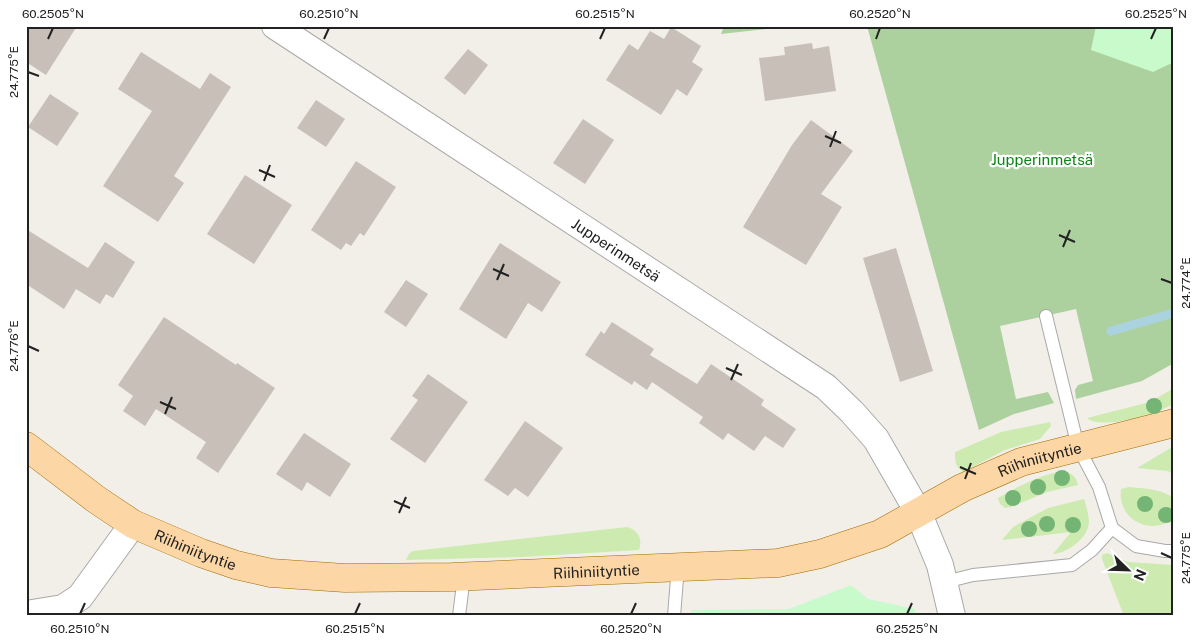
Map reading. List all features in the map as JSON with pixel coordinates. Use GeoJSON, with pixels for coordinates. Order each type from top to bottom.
{"type":"FeatureCollection","features":[{"type":"Feature","properties":{"kind":"main road","name":"Riihiniityntie"},"geometry":{"type":"LineString","coordinates":[[26,446],[97,500],[133,524],[201,553],[236,565],[270,573],[345,578],[464,576],[778,563],[820,554],[880,534],[962,488],[1022,462],[1174,423]]}},
{"type":"Feature","properties":{"kind":"street","name":"Jupperinmetsä"},"geometry":{"type":"LineString","coordinates":[[274,26],[826,387],[876,439],[918,512],[945,582],[952,616]]}},
{"type":"Feature","properties":{"kind":"street"},"geometry":{"type":"LineString","coordinates":[[26,614],[63,608],[80,597],[133,524]]}},
{"type":"Feature","properties":{"kind":"lane"},"geometry":{"type":"LineString","coordinates":[[1046,316],[1078,447],[1099,487],[1112,528],[1136,546],[1174,551]]}},
{"type":"Feature","properties":{"kind":"lane"},"geometry":{"type":"LineString","coordinates":[[945,582],[973,575],[1072,565],[1092,550],[1112,528]]}},
{"type":"Feature","properties":{"kind":"lane"},"geometry":{"type":"LineString","coordinates":[[674,616],[678,566]]}},
{"type":"Feature","properties":{"kind":"lane"},"geometry":{"type":"LineString","coordinates":[[459,616],[464,576]]}},
{"type":"Feature","properties":{"kind":"green space"},"geometry":{"type":"Polygon","coordinates":[[[724,26],[792,26],[721,34],[724,26]]]}},
{"type":"Feature","properties":{"kind":"green space","name":"Jupperinmetsä"},"geometry":{"type":"Polygon","coordinates":[[[867,26],[1174,26],[1174,363],[1142,381],[1076,399],[1075,390],[1078,385],[1093,381],[1076,309],[1000,326],[1016,399],[1048,392],[1054,403],[1014,414],[979,430],[867,26]]]}},
{"type":"Feature","properties":{"kind":"green space"},"geometry":{"type":"Polygon","coordinates":[[[1096,26],[1174,26],[1174,62],[1153,72],[1091,50],[1096,26]]]}},
{"type":"Feature","properties":{"kind":"green space"},"geometry":{"type":"Polygon","coordinates":[[[1174,388],[1174,404],[1148,415],[1108,422],[1092,421],[1087,418],[1150,402],[1174,388]]]}},
{"type":"Feature","properties":{"kind":"green space"},"geometry":{"type":"Polygon","coordinates":[[[1050,422],[1051,426],[1040,439],[1005,450],[963,472],[957,466],[955,452],[1001,432],[1050,422]]]}},
{"type":"Feature","properties":{"kind":"green space"},"geometry":{"type":"Polygon","coordinates":[[[1174,446],[1174,475],[1168,471],[1137,468],[1174,446]]]}},
{"type":"Feature","properties":{"kind":"green space"},"geometry":{"type":"Polygon","coordinates":[[[1063,471],[1073,475],[1078,485],[1047,492],[1011,507],[1005,508],[1000,504],[998,498],[1014,489],[1037,478],[1063,471]]]}},
{"type":"Feature","properties":{"kind":"green space"},"geometry":{"type":"Polygon","coordinates":[[[1129,487],[1154,490],[1171,497],[1174,501],[1174,521],[1154,526],[1133,520],[1124,509],[1121,496],[1121,489],[1129,487]]]}},
{"type":"Feature","properties":{"kind":"green space"},"geometry":{"type":"Polygon","coordinates":[[[1084,499],[1089,519],[1088,528],[1076,544],[1064,551],[1053,554],[1071,532],[1002,540],[1013,527],[1048,508],[1084,499]]]}},
{"type":"Feature","properties":{"kind":"green space"},"geometry":{"type":"Polygon","coordinates":[[[627,527],[634,530],[639,536],[639,550],[522,557],[406,560],[413,551],[627,527]]]}},
{"type":"Feature","properties":{"kind":"green space"},"geometry":{"type":"Polygon","coordinates":[[[1107,553],[1128,562],[1174,565],[1174,616],[1124,616],[1102,559],[1102,555],[1107,553]]]}},
{"type":"Feature","properties":{"kind":"green space"},"geometry":{"type":"Polygon","coordinates":[[[851,585],[868,599],[915,609],[915,616],[691,616],[691,610],[789,609],[851,585]]]}},
{"type":"Feature","properties":{"kind":"building"},"geometry":{"type":"Polygon","coordinates":[[[26,26],[77,26],[46,75],[26,62],[26,26]]]}},
{"type":"Feature","properties":{"kind":"building"},"geometry":{"type":"Polygon","coordinates":[[[671,27],[701,46],[692,62],[703,69],[687,96],[677,89],[661,115],[606,80],[629,44],[638,50],[650,31],[664,39],[671,27]]]}},
{"type":"Feature","properties":{"kind":"building"},"geometry":{"type":"Polygon","coordinates":[[[812,43],[813,49],[829,46],[836,91],[765,101],[759,58],[785,55],[784,47],[812,43]]]}},
{"type":"Feature","properties":{"kind":"building"},"geometry":{"type":"Polygon","coordinates":[[[468,49],[488,65],[465,95],[444,78],[468,49]]]}},
{"type":"Feature","properties":{"kind":"building"},"geometry":{"type":"Polygon","coordinates":[[[141,52],[200,89],[210,73],[231,87],[174,176],[184,183],[158,222],[103,186],[152,111],[118,89],[141,52]]]}},
{"type":"Feature","properties":{"kind":"building"},"geometry":{"type":"Polygon","coordinates":[[[50,94],[79,113],[57,146],[28,127],[50,94]]]}},
{"type":"Feature","properties":{"kind":"building"},"geometry":{"type":"Polygon","coordinates":[[[316,100],[345,119],[326,147],[297,128],[316,100]]]}},
{"type":"Feature","properties":{"kind":"building"},"geometry":{"type":"Polygon","coordinates":[[[583,119],[614,140],[585,184],[553,163],[583,119]]]}},
{"type":"Feature","properties":{"kind":"building"},"geometry":{"type":"Polygon","coordinates":[[[811,120],[853,151],[821,194],[842,207],[806,265],[743,227],[792,145],[811,120]]]}},
{"type":"Feature","properties":{"kind":"building"},"geometry":{"type":"Polygon","coordinates":[[[356,161],[396,187],[364,236],[360,233],[351,246],[346,243],[341,250],[311,230],[356,161]]]}},
{"type":"Feature","properties":{"kind":"building"},"geometry":{"type":"Polygon","coordinates":[[[245,175],[292,205],[254,264],[207,234],[245,175]]]}},
{"type":"Feature","properties":{"kind":"building"},"geometry":{"type":"Polygon","coordinates":[[[26,229],[88,268],[105,242],[135,262],[113,298],[106,294],[100,304],[76,289],[64,309],[26,284],[26,229]]]}},
{"type":"Feature","properties":{"kind":"building"},"geometry":{"type":"Polygon","coordinates":[[[500,243],[561,282],[542,312],[528,303],[506,339],[459,309],[500,243]]]}},
{"type":"Feature","properties":{"kind":"building"},"geometry":{"type":"Polygon","coordinates":[[[896,248],[933,371],[900,382],[863,258],[896,248]]]}},
{"type":"Feature","properties":{"kind":"building"},"geometry":{"type":"Polygon","coordinates":[[[406,280],[428,294],[406,327],[384,312],[406,280]]]}},
{"type":"Feature","properties":{"kind":"building"},"geometry":{"type":"Polygon","coordinates":[[[164,317],[236,365],[237,363],[275,388],[218,473],[196,458],[206,442],[156,409],[145,426],[123,411],[133,396],[118,385],[164,317]]]}},
{"type":"Feature","properties":{"kind":"building"},"geometry":{"type":"Polygon","coordinates":[[[612,322],[654,349],[650,355],[697,384],[711,364],[764,400],[761,405],[796,429],[783,448],[765,436],[754,451],[728,433],[723,440],[699,423],[703,417],[652,382],[647,390],[634,381],[632,385],[585,355],[601,331],[604,334],[612,322]]]}},
{"type":"Feature","properties":{"kind":"building"},"geometry":{"type":"Polygon","coordinates":[[[428,374],[468,402],[425,463],[390,439],[418,400],[412,396],[428,374]]]}},
{"type":"Feature","properties":{"kind":"building"},"geometry":{"type":"Polygon","coordinates":[[[525,421],[563,448],[528,497],[515,488],[508,496],[484,480],[525,421]]]}},
{"type":"Feature","properties":{"kind":"building"},"geometry":{"type":"Polygon","coordinates":[[[304,433],[351,464],[330,497],[307,482],[302,491],[276,474],[304,433]]]}},
{"type":"Feature","properties":{"kind":"waterway"},"geometry":{"type":"LineString","coordinates":[[1111,331],[1174,313]]}}]}
